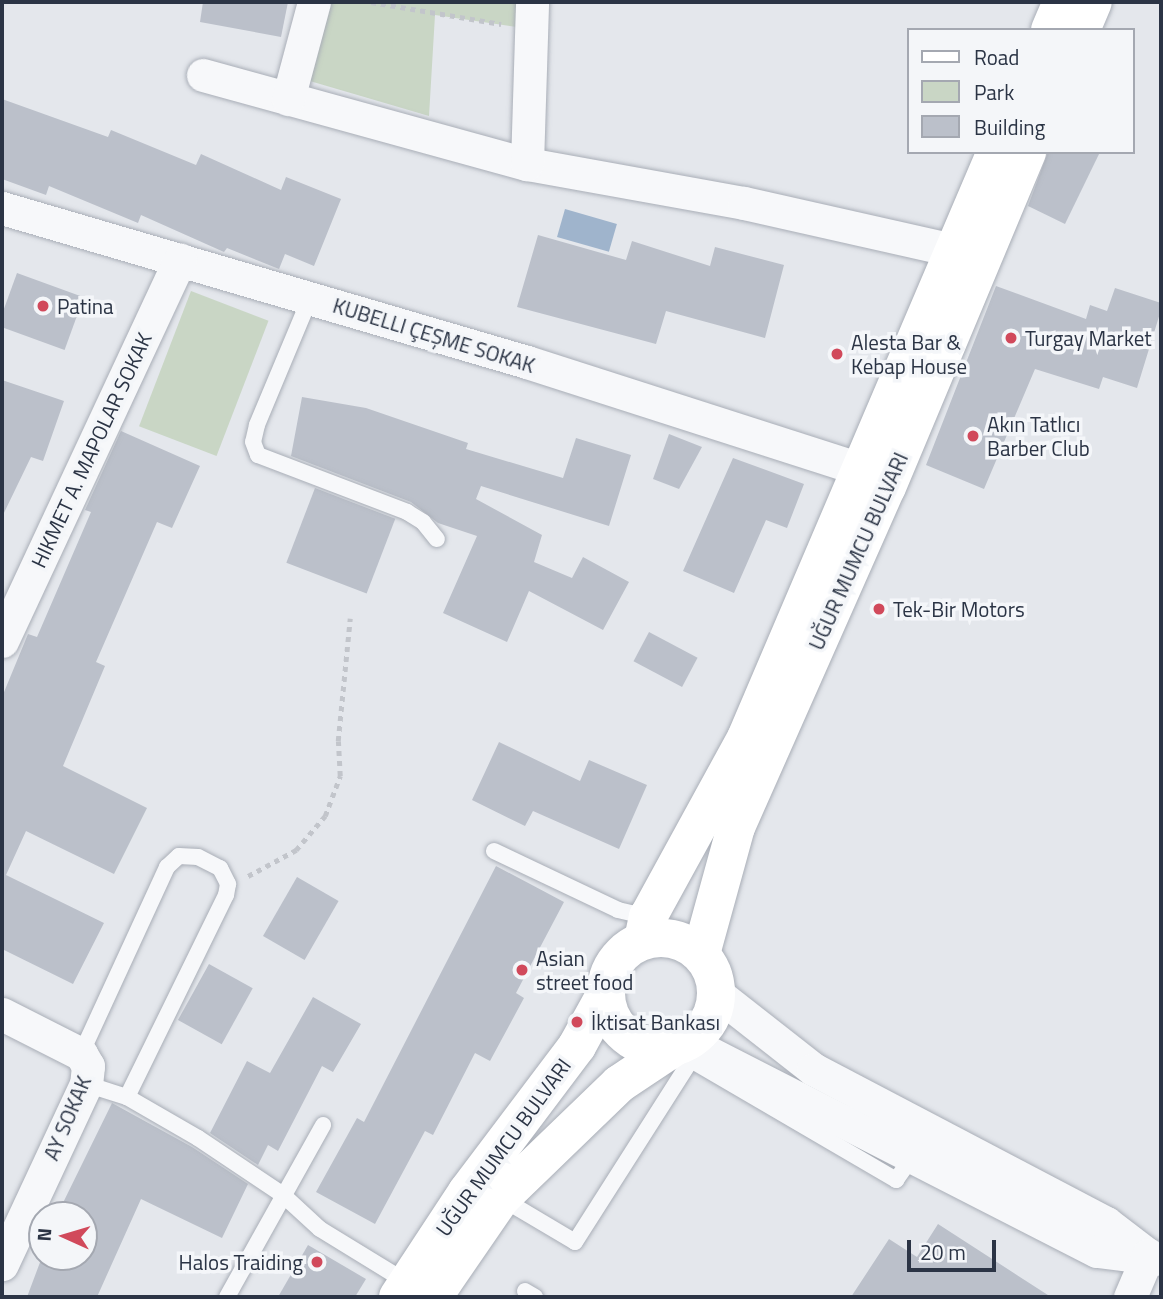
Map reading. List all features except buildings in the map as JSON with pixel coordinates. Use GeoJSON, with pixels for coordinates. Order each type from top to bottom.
{"type":"FeatureCollection","features":[{"type":"Feature","properties":{"kind":"main road"},"geometry":{"type":"LineString","coordinates":[[1051,28],[1062,2]]}},
{"type":"Feature","properties":{"kind":"main road"},"geometry":{"type":"LineString","coordinates":[[1082,28],[1093,2]]}},
{"type":"Feature","properties":{"kind":"main road"},"geometry":{"type":"LineString","coordinates":[[413,1292],[467,1192],[577,1046],[605,995],[619,956],[645,928],[746,738],[863,470],[995,154]]}},
{"type":"Feature","properties":{"kind":"main road"},"geometry":{"type":"LineString","coordinates":[[701,954],[736,827],[887,487],[1026,154]]}},
{"type":"Feature","properties":{"kind":"main road"},"geometry":{"type":"LineString","coordinates":[[413,1292],[501,1198],[619,1084],[682,1044],[708,1021],[716,993],[709,965],[701,954],[685,943],[645,928]]}},
{"type":"Feature","properties":{"kind":"main road"},"geometry":{"type":"LineString","coordinates":[[605,995],[609,1014],[634,1042],[654,1048],[682,1044]]}},
{"type":"Feature","properties":{"kind":"street"},"geometry":{"type":"LineString","coordinates":[[288,99],[314,2]]}},
{"type":"Feature","properties":{"kind":"street"},"geometry":{"type":"LineString","coordinates":[[527,163],[531,15]]}},
{"type":"Feature","properties":{"kind":"street"},"geometry":{"type":"LineString","coordinates":[[203,75],[527,163],[744,203],[953,250]]}},
{"type":"Feature","properties":{"kind":"street","name":"KUBELLI ÇEŞME SOKAK"},"geometry":{"type":"LineString","coordinates":[[2,208],[310,298],[863,470]]}},
{"type":"Feature","properties":{"kind":"street","name":"HIKMET A. MAPOLAR SOKAK"},"geometry":{"type":"LineString","coordinates":[[2,641],[180,260]]}},
{"type":"Feature","properties":{"kind":"street"},"geometry":{"type":"LineString","coordinates":[[716,993],[904,1141]]}},
{"type":"Feature","properties":{"kind":"street","name":"AY SOKAK"},"geometry":{"type":"LineString","coordinates":[[2,1014],[83,1069],[2,1264]]}},
{"type":"Feature","properties":{"kind":"street"},"geometry":{"type":"LineString","coordinates":[[682,1044],[904,1141],[1106,1223],[1155,1257],[1130,1297]]}},
{"type":"Feature","properties":{"kind":"lane"},"geometry":{"type":"LineString","coordinates":[[310,298],[257,425],[253,442],[258,455],[407,512],[424,522],[437,539]]}},
{"type":"Feature","properties":{"kind":"lane"},"geometry":{"type":"LineString","coordinates":[[494,852],[618,910],[645,928]]}},
{"type":"Feature","properties":{"kind":"lane"},"geometry":{"type":"LineString","coordinates":[[127,1097],[226,895],[228,884],[220,868],[198,857],[179,856],[167,867],[83,1069],[127,1097],[283,1195],[320,1229],[413,1292]]}},
{"type":"Feature","properties":{"kind":"lane"},"geometry":{"type":"LineString","coordinates":[[501,1198],[575,1242],[691,1060],[896,1181],[904,1141]]}},
{"type":"Feature","properties":{"kind":"lane"},"geometry":{"type":"LineString","coordinates":[[227,1297],[323,1125]]}},
{"type":"Feature","properties":{"kind":"path"},"geometry":{"type":"LineString","coordinates":[[371,2],[531,15]]}},
{"type":"Feature","properties":{"kind":"path"},"geometry":{"type":"LineString","coordinates":[[228,884],[296,850],[325,816],[340,776],[338,741],[350,619]]}},
{"type":"Feature","properties":{"kind":"green space"},"geometry":{"type":"Polygon","coordinates":[[[323,2],[525,2],[524,28],[435,15],[429,116],[303,79],[323,2]]]}},
{"type":"Feature","properties":{"kind":"green space"},"geometry":{"type":"Polygon","coordinates":[[[191,291],[268,321],[217,456],[139,426],[191,291]]]}},
{"type":"Feature","properties":{"kind":"water"},"geometry":{"type":"Polygon","coordinates":[[[565,209],[617,224],[609,252],[557,237],[565,209]]]}},
{"type":"Feature","properties":{"kind":"place","name":"Patina"},"geometry":{"type":"Point","coordinates":[43,306]}},
{"type":"Feature","properties":{"kind":"place","name":"Turgay Market"},"geometry":{"type":"Point","coordinates":[1011,338]}},
{"type":"Feature","properties":{"kind":"place","name":"Alesta Bar & Kebap House"},"geometry":{"type":"Point","coordinates":[837,354]}},
{"type":"Feature","properties":{"kind":"place","name":"Akın Tatlıcı Barber Club"},"geometry":{"type":"Point","coordinates":[973,436]}},
{"type":"Feature","properties":{"kind":"place","name":"Tek-Bir Motors"},"geometry":{"type":"Point","coordinates":[879,609]}},
{"type":"Feature","properties":{"kind":"place","name":"Asian street food"},"geometry":{"type":"Point","coordinates":[522,970]}},
{"type":"Feature","properties":{"kind":"place","name":"İktisat Bankası"},"geometry":{"type":"Point","coordinates":[577,1022]}},
{"type":"Feature","properties":{"kind":"place","name":"Halos Traiding"},"geometry":{"type":"Point","coordinates":[317,1262]}}]}
